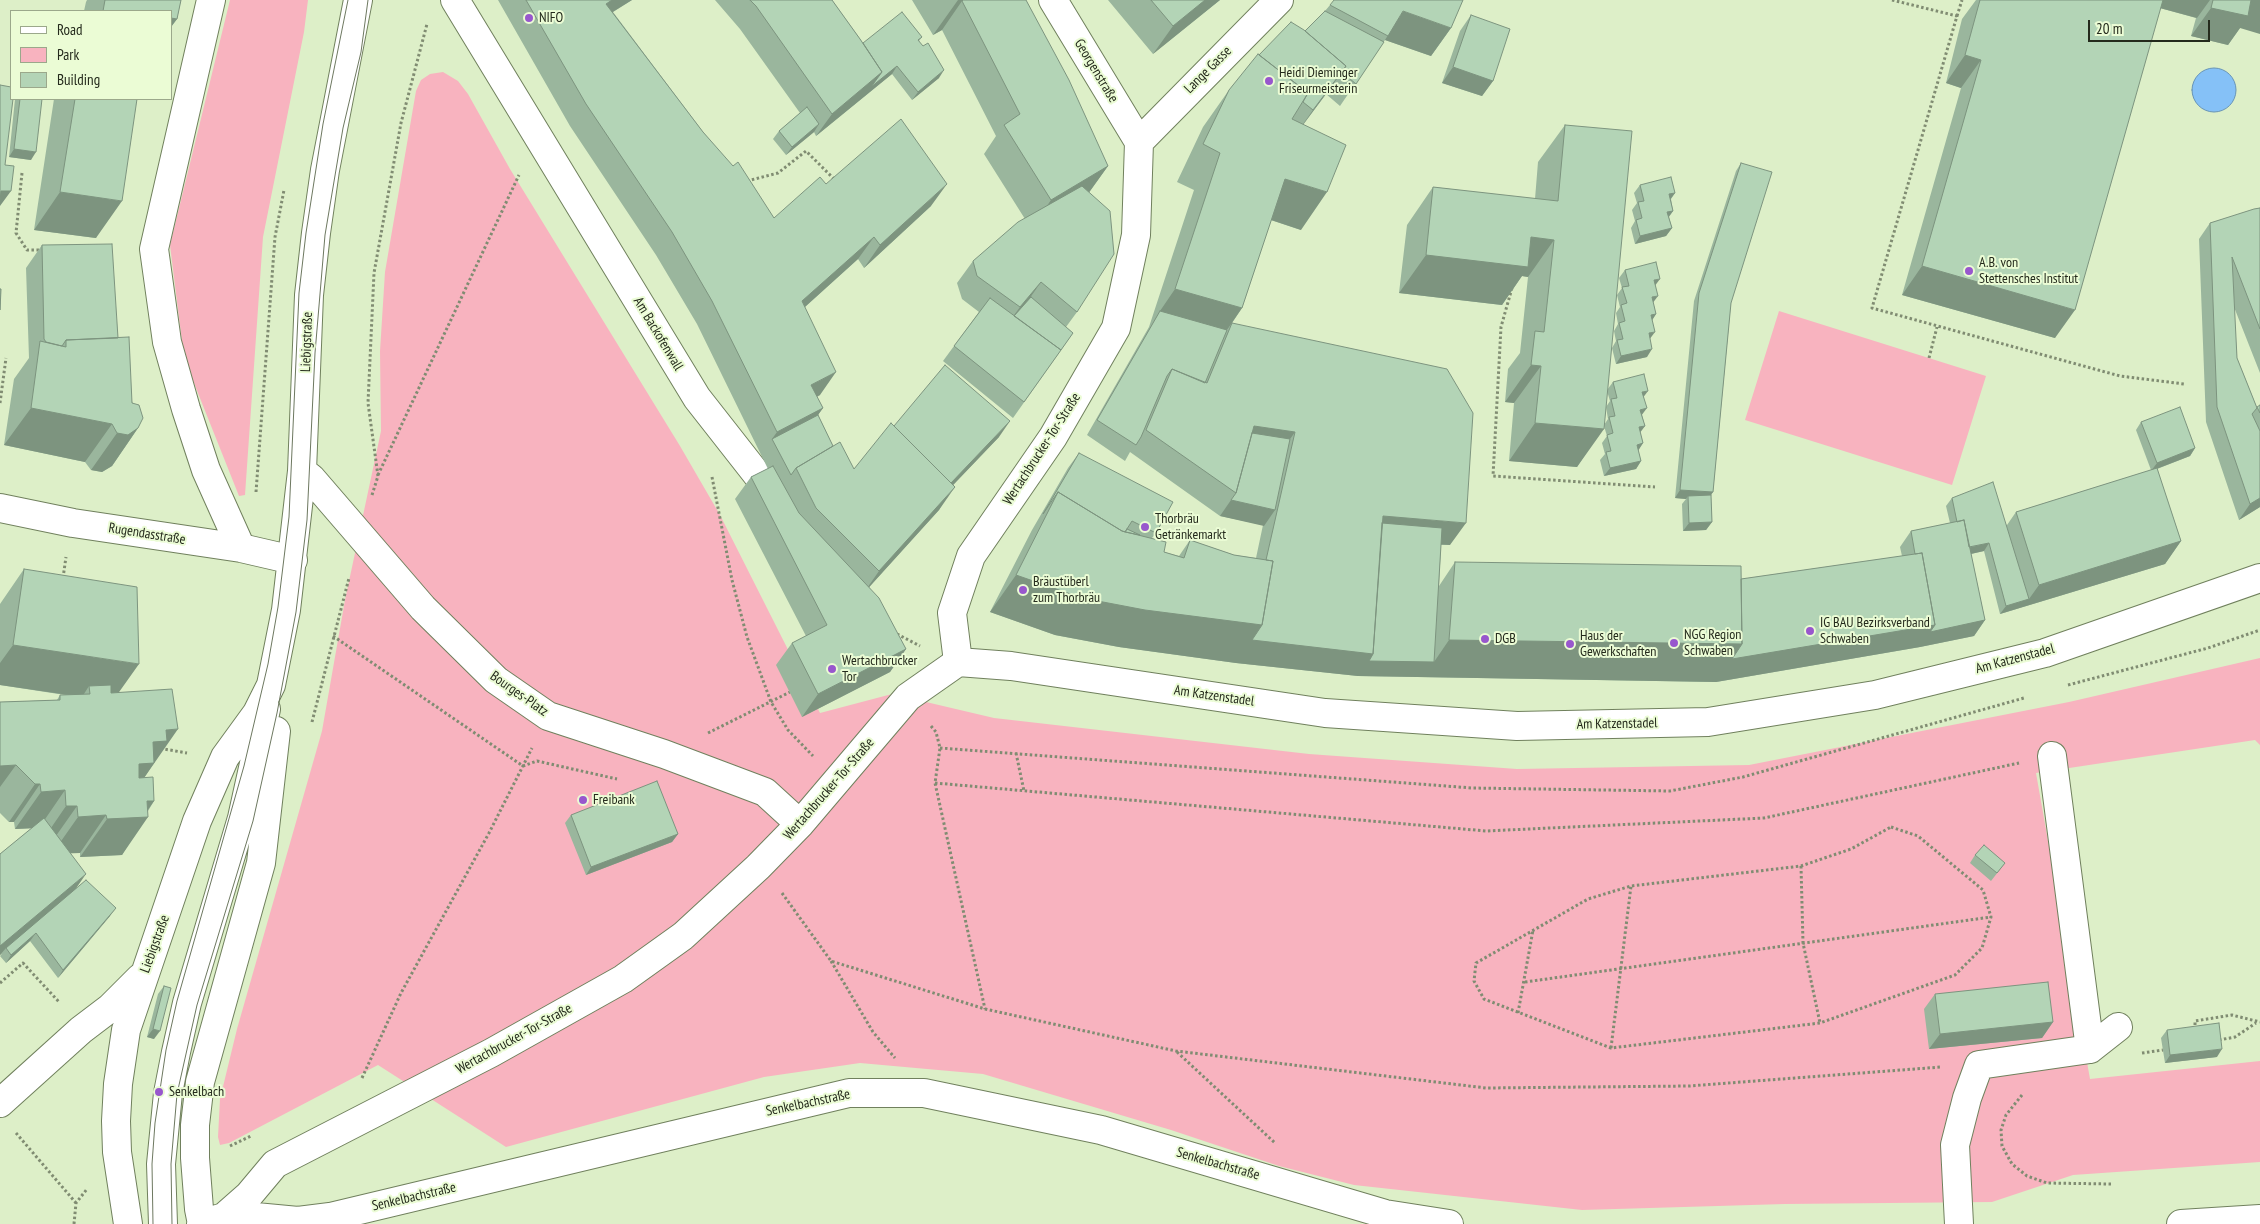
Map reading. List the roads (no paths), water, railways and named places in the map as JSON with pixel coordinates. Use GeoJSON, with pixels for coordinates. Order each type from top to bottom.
{"type":"FeatureCollection","features":[{"type":"Feature","properties":{"kind":"street"},"geometry":{"type":"LineString","coordinates":[[211,0],[154,248],[167,342],[186,409],[206,470],[241,548]]}},
{"type":"Feature","properties":{"kind":"street","name":"Liebigstraße"},"geometry":{"type":"LineString","coordinates":[[128,1224],[116,1152],[116,1102],[126,1030],[143,975],[162,927],[197,821],[225,757],[257,713],[271,685],[286,610],[302,471],[309,294],[316,233],[325,170],[358,0]]}},
{"type":"Feature","properties":{"kind":"street","name":"Am Backofenwall"},"geometry":{"type":"LineString","coordinates":[[454,0],[696,398],[766,486]]}},
{"type":"Feature","properties":{"kind":"street","name":"Georgenstraße"},"geometry":{"type":"LineString","coordinates":[[1053,0],[1139,142]]}},
{"type":"Feature","properties":{"kind":"street","name":"Lange Gasse"},"geometry":{"type":"LineString","coordinates":[[1139,142],[1279,0]]}},
{"type":"Feature","properties":{"kind":"street","name":"Wertachbrucker-Tor-Straße"},"geometry":{"type":"LineString","coordinates":[[207,1222],[254,1189],[275,1164],[491,1053],[624,979],[683,936],[758,867],[800,824],[908,697],[958,662],[952,613],[971,556],[1053,437],[1116,328],[1136,236],[1139,142]]}},
{"type":"Feature","properties":{"kind":"street","name":"Bourges-Platz"},"geometry":{"type":"LineString","coordinates":[[302,471],[311,478],[423,608],[496,680],[548,716],[664,754],[765,792],[800,824]]}},
{"type":"Feature","properties":{"kind":"street","name":"Rugendasstraße"},"geometry":{"type":"LineString","coordinates":[[0,508],[73,523],[241,548],[293,560]]}},
{"type":"Feature","properties":{"kind":"street","name":"Am Katzenstadel"},"geometry":{"type":"LineString","coordinates":[[958,662],[1010,666],[1326,713],[1516,726],[1708,722],[1875,695],[2045,653],[2260,578]]}},
{"type":"Feature","properties":{"kind":"street"},"geometry":{"type":"LineString","coordinates":[[162,1224],[161,1164],[168,1093],[176,1052],[187,1003],[242,818],[271,685]]}},
{"type":"Feature","properties":{"kind":"street","name":"Liebigstraße"},"geometry":{"type":"LineString","coordinates":[[207,1222],[199,1209],[195,1158],[195,1125],[200,1082],[261,863],[274,756],[277,714],[271,685]]}},
{"type":"Feature","properties":{"kind":"street"},"geometry":{"type":"LineString","coordinates":[[2052,756],[2090,1049]]}},
{"type":"Feature","properties":{"kind":"street"},"geometry":{"type":"LineString","coordinates":[[0,1103],[82,1030],[110,1008],[143,975]]}},
{"type":"Feature","properties":{"kind":"street"},"geometry":{"type":"LineString","coordinates":[[1959,1224],[1955,1145],[1967,1098],[1979,1065],[2090,1049],[2118,1027]]}},
{"type":"Feature","properties":{"kind":"street","name":"Senkelbachstraße"},"geometry":{"type":"LineString","coordinates":[[207,1222],[267,1219],[298,1221],[330,1217],[849,1093],[924,1093],[1101,1130],[1386,1214],[1449,1224]]}},
{"type":"Feature","properties":{"kind":"street"},"geometry":{"type":"LineString","coordinates":[[254,1189],[267,1219]]}},
{"type":"Feature","properties":{"kind":"street"},"geometry":{"type":"LineString","coordinates":[[2180,1224],[2260,1219]]}},
{"type":"Feature","properties":{"kind":"water"},"geometry":{"type":"Polygon","coordinates":[[[2214,68],[2226,72],[2232,78],[2236,90],[2232,102],[2226,108],[2214,112],[2202,108],[2196,102],[2192,90],[2196,78],[2202,72],[2214,68]]]}},
{"type":"Feature","properties":{"kind":"tram line"},"geometry":{"type":"LineString","coordinates":[[153,1224],[152,1164],[155,1123],[166,1050],[177,1001],[244,766],[268,664],[278,607],[289,517],[299,293],[306,233],[323,124],[348,0]]}},
{"type":"Feature","properties":{"kind":"tram line"},"geometry":{"type":"LineString","coordinates":[[172,1224],[171,1164],[177,1094],[197,1005],[253,821],[277,713],[296,612],[307,520],[315,353],[325,235],[343,128],[361,52],[368,0]]}},
{"type":"Feature","properties":{"kind":"place","name":"NIFO"},"geometry":{"type":"Point","coordinates":[529,18]}},
{"type":"Feature","properties":{"kind":"place","name":"Heidi Dieminger Friseurmeisterin"},"geometry":{"type":"Point","coordinates":[1269,81]}},
{"type":"Feature","properties":{"kind":"place","name":"A.B. von Stettensches Institut"},"geometry":{"type":"Point","coordinates":[1969,271]}},
{"type":"Feature","properties":{"kind":"place","name":"Thorbräu Getränkemarkt"},"geometry":{"type":"Point","coordinates":[1145,527]}},
{"type":"Feature","properties":{"kind":"place","name":"Bräustüberl zum Thorbräu"},"geometry":{"type":"Point","coordinates":[1023,590]}},
{"type":"Feature","properties":{"kind":"place","name":"IG BAU Bezirksverband Schwaben"},"geometry":{"type":"Point","coordinates":[1810,631]}},
{"type":"Feature","properties":{"kind":"place","name":"DGB"},"geometry":{"type":"Point","coordinates":[1485,639]}},
{"type":"Feature","properties":{"kind":"place","name":"NGG Region Schwaben"},"geometry":{"type":"Point","coordinates":[1674,643]}},
{"type":"Feature","properties":{"kind":"place","name":"Haus der Gewerkschaften"},"geometry":{"type":"Point","coordinates":[1570,644]}},
{"type":"Feature","properties":{"kind":"place","name":"Wertachbrucker Tor"},"geometry":{"type":"Point","coordinates":[832,669]}},
{"type":"Feature","properties":{"kind":"place","name":"Freibank"},"geometry":{"type":"Point","coordinates":[583,800]}},
{"type":"Feature","properties":{"kind":"place","name":"Senkelbach"},"geometry":{"type":"Point","coordinates":[159,1092]}}]}
